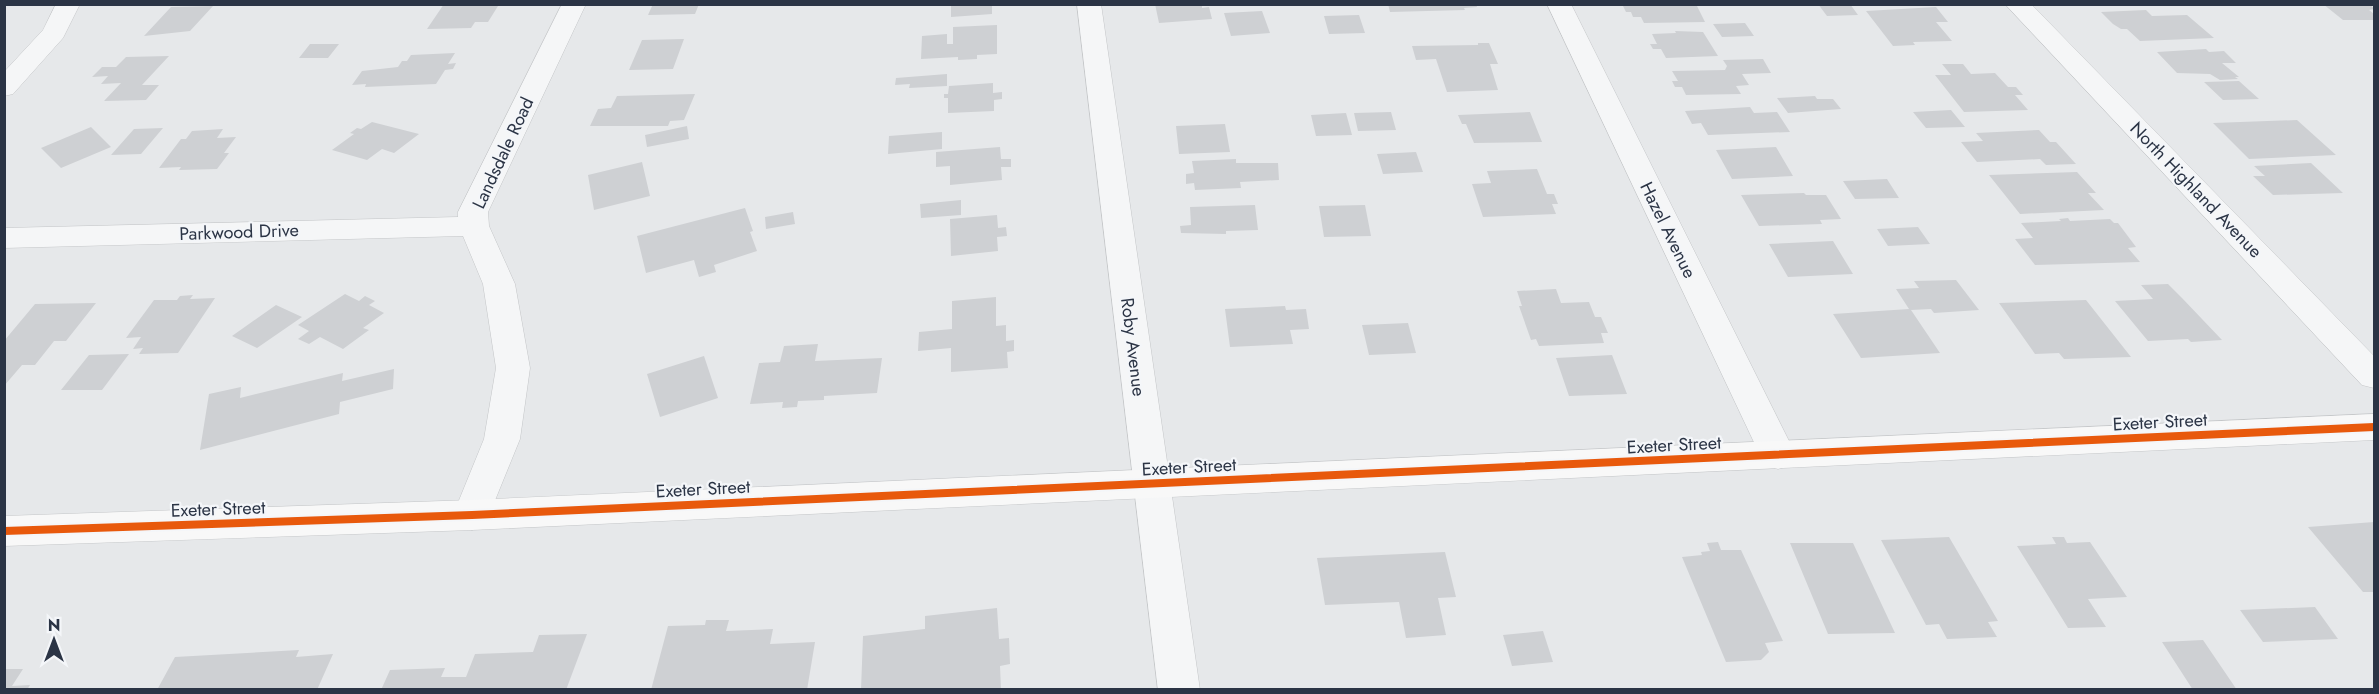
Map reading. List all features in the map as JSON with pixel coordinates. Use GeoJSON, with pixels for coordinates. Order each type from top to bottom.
{"type":"FeatureCollection","features":[{"type":"Feature","properties":{"kind":"street"},"geometry":{"type":"LineString","coordinates":[[4,88],[54,33],[68,4]]}},
{"type":"Feature","properties":{"kind":"street","name":"Landsdale Road"},"geometry":{"type":"LineString","coordinates":[[472,515],[502,439],[513,368],[500,284],[474,226],[473,212],[574,4]]}},
{"type":"Feature","properties":{"kind":"street","name":"Roby Avenue"},"geometry":{"type":"LineString","coordinates":[[1089,4],[1150,484],[1179,690]]}},
{"type":"Feature","properties":{"kind":"street","name":"Hazel Avenue"},"geometry":{"type":"LineString","coordinates":[[1559,4],[1778,455]]}},
{"type":"Feature","properties":{"kind":"street","name":"North Highland Avenue"},"geometry":{"type":"LineString","coordinates":[[2017,4],[2374,376]]}},
{"type":"Feature","properties":{"kind":"street","name":"Parkwood Drive"},"geometry":{"type":"LineString","coordinates":[[4,238],[474,226]]}},
{"type":"Feature","properties":{"kind":"street","name":"Exeter Street"},"geometry":{"type":"LineString","coordinates":[[4,531],[472,515],[2374,427]]}},
{"type":"Feature","properties":{"kind":"building"},"geometry":{"type":"Polygon","coordinates":[[[444,4],[498,6],[488,22],[475,22],[471,28],[427,29],[444,4]]]}},
{"type":"Feature","properties":{"kind":"building"},"geometry":{"type":"Polygon","coordinates":[[[653,4],[699,4],[695,14],[648,15],[653,4]]]}},
{"type":"Feature","properties":{"kind":"building"},"geometry":{"type":"Polygon","coordinates":[[[951,4],[992,4],[992,14],[951,17],[951,4]]]}},
{"type":"Feature","properties":{"kind":"building"},"geometry":{"type":"Polygon","coordinates":[[[1155,4],[1202,4],[1202,8],[1209,7],[1212,19],[1159,23],[1155,4]]]}},
{"type":"Feature","properties":{"kind":"building"},"geometry":{"type":"Polygon","coordinates":[[[1388,4],[1476,4],[1477,7],[1464,8],[1465,10],[1390,12],[1388,4]]]}},
{"type":"Feature","properties":{"kind":"building"},"geometry":{"type":"Polygon","coordinates":[[[1622,4],[1696,4],[1705,22],[1644,23],[1641,17],[1633,17],[1631,12],[1626,12],[1622,4]]]}},
{"type":"Feature","properties":{"kind":"building"},"geometry":{"type":"Polygon","coordinates":[[[1818,4],[1850,4],[1858,15],[1827,16],[1818,4]]]}},
{"type":"Feature","properties":{"kind":"building"},"geometry":{"type":"Polygon","coordinates":[[[2323,4],[2370,4],[2374,9],[2369,10],[2374,14],[2374,20],[2343,20],[2323,4]]]}},
{"type":"Feature","properties":{"kind":"building"},"geometry":{"type":"Polygon","coordinates":[[[213,6],[190,31],[144,36],[171,7],[213,6]]]}},
{"type":"Feature","properties":{"kind":"building"},"geometry":{"type":"Polygon","coordinates":[[[1936,7],[1948,22],[1936,22],[1952,41],[1913,42],[1915,45],[1893,46],[1866,11],[1936,7]]]}},
{"type":"Feature","properties":{"kind":"building"},"geometry":{"type":"Polygon","coordinates":[[[2146,10],[2152,16],[2187,15],[2214,38],[2140,41],[2127,29],[2121,29],[2113,24],[2101,12],[2146,10]]]}},
{"type":"Feature","properties":{"kind":"building"},"geometry":{"type":"Polygon","coordinates":[[[1262,11],[1270,33],[1231,36],[1224,13],[1262,11]]]}},
{"type":"Feature","properties":{"kind":"building"},"geometry":{"type":"Polygon","coordinates":[[[1359,15],[1365,33],[1329,34],[1324,16],[1359,15]]]}},
{"type":"Feature","properties":{"kind":"building"},"geometry":{"type":"Polygon","coordinates":[[[1745,23],[1754,36],[1722,37],[1713,24],[1745,23]]]}},
{"type":"Feature","properties":{"kind":"building"},"geometry":{"type":"Polygon","coordinates":[[[997,25],[997,54],[977,55],[977,59],[958,60],[958,57],[921,59],[922,36],[947,34],[947,44],[953,44],[953,27],[997,25]]]}},
{"type":"Feature","properties":{"kind":"building"},"geometry":{"type":"Polygon","coordinates":[[[1675,31],[1703,32],[1718,56],[1666,58],[1661,49],[1653,49],[1650,44],[1657,44],[1652,34],[1676,33],[1675,31]]]}},
{"type":"Feature","properties":{"kind":"building"},"geometry":{"type":"Polygon","coordinates":[[[684,39],[673,69],[629,70],[642,40],[684,39]]]}},
{"type":"Feature","properties":{"kind":"building"},"geometry":{"type":"Polygon","coordinates":[[[1478,43],[1489,43],[1498,64],[1490,64],[1498,90],[1447,92],[1436,59],[1416,60],[1412,46],[1478,45],[1478,43]]]}},
{"type":"Feature","properties":{"kind":"building"},"geometry":{"type":"Polygon","coordinates":[[[310,44],[339,44],[328,58],[299,58],[310,44]]]}},
{"type":"Feature","properties":{"kind":"building"},"geometry":{"type":"Polygon","coordinates":[[[2206,49],[2209,52],[2224,51],[2236,63],[2222,63],[2239,77],[2235,77],[2238,79],[2220,80],[2210,74],[2177,73],[2157,52],[2206,49]]]}},
{"type":"Feature","properties":{"kind":"building"},"geometry":{"type":"Polygon","coordinates":[[[455,53],[448,64],[456,63],[453,69],[445,70],[436,84],[365,87],[366,84],[352,85],[362,71],[398,67],[411,55],[455,53]]]}},
{"type":"Feature","properties":{"kind":"building"},"geometry":{"type":"Polygon","coordinates":[[[169,56],[142,85],[159,85],[146,100],[104,101],[121,83],[101,84],[108,76],[92,77],[102,67],[116,67],[126,57],[169,56]]]}},
{"type":"Feature","properties":{"kind":"building"},"geometry":{"type":"Polygon","coordinates":[[[1763,59],[1771,73],[1742,74],[1749,85],[1736,86],[1741,94],[1686,95],[1682,87],[1675,87],[1672,81],[1678,81],[1672,71],[1725,70],[1727,66],[1723,60],[1763,59]]]}},
{"type":"Feature","properties":{"kind":"building"},"geometry":{"type":"Polygon","coordinates":[[[1942,64],[1963,64],[1971,74],[1995,73],[2008,87],[2016,87],[2023,95],[2015,95],[2028,110],[1964,112],[1935,75],[1951,75],[1942,64]]]}},
{"type":"Feature","properties":{"kind":"building"},"geometry":{"type":"Polygon","coordinates":[[[947,74],[947,86],[909,88],[910,84],[895,85],[896,78],[947,74]]]}},
{"type":"Feature","properties":{"kind":"building"},"geometry":{"type":"Polygon","coordinates":[[[2239,81],[2259,99],[2223,100],[2204,82],[2239,81]]]}},
{"type":"Feature","properties":{"kind":"building"},"geometry":{"type":"Polygon","coordinates":[[[993,83],[993,93],[1002,92],[1002,99],[994,100],[994,111],[948,113],[948,98],[944,98],[944,94],[948,94],[949,86],[993,83]]]}},
{"type":"Feature","properties":{"kind":"building"},"geometry":{"type":"Polygon","coordinates":[[[695,94],[684,120],[670,121],[668,126],[590,126],[598,109],[611,108],[617,96],[695,94]]]}},
{"type":"Feature","properties":{"kind":"building"},"geometry":{"type":"Polygon","coordinates":[[[1815,96],[1817,99],[1833,99],[1841,109],[1788,113],[1777,98],[1815,96]]]}},
{"type":"Feature","properties":{"kind":"building"},"geometry":{"type":"Polygon","coordinates":[[[1750,107],[1754,113],[1777,112],[1790,132],[1708,135],[1701,123],[1692,124],[1685,111],[1750,107]]]}},
{"type":"Feature","properties":{"kind":"building"},"geometry":{"type":"Polygon","coordinates":[[[1951,110],[1965,127],[1926,128],[1913,112],[1951,110]]]}},
{"type":"Feature","properties":{"kind":"building"},"geometry":{"type":"Polygon","coordinates":[[[1391,112],[1396,130],[1358,131],[1354,113],[1391,112]]]}},
{"type":"Feature","properties":{"kind":"building"},"geometry":{"type":"Polygon","coordinates":[[[1530,112],[1542,142],[1474,143],[1466,124],[1462,124],[1458,115],[1530,112]]]}},
{"type":"Feature","properties":{"kind":"building"},"geometry":{"type":"Polygon","coordinates":[[[1346,113],[1352,135],[1316,136],[1311,115],[1346,113]]]}},
{"type":"Feature","properties":{"kind":"building"},"geometry":{"type":"Polygon","coordinates":[[[2297,120],[2336,155],[2249,159],[2213,123],[2297,120]]]}},
{"type":"Feature","properties":{"kind":"building"},"geometry":{"type":"Polygon","coordinates":[[[372,122],[419,134],[394,153],[382,149],[367,160],[332,150],[354,134],[350,133],[357,128],[361,129],[372,122]]]}},
{"type":"Feature","properties":{"kind":"building"},"geometry":{"type":"Polygon","coordinates":[[[1225,124],[1230,152],[1179,154],[1176,126],[1225,124]]]}},
{"type":"Feature","properties":{"kind":"building"},"geometry":{"type":"Polygon","coordinates":[[[687,126],[689,139],[647,147],[645,135],[687,126]]]}},
{"type":"Feature","properties":{"kind":"building"},"geometry":{"type":"Polygon","coordinates":[[[91,127],[111,147],[61,168],[41,148],[91,127]]]}},
{"type":"Feature","properties":{"kind":"building"},"geometry":{"type":"Polygon","coordinates":[[[163,128],[141,154],[111,155],[134,129],[163,128]]]}},
{"type":"Feature","properties":{"kind":"building"},"geometry":{"type":"Polygon","coordinates":[[[223,129],[217,138],[236,137],[224,153],[229,153],[217,169],[159,168],[181,139],[186,139],[192,131],[223,129]]]}},
{"type":"Feature","properties":{"kind":"building"},"geometry":{"type":"Polygon","coordinates":[[[2039,130],[2050,142],[2056,142],[2076,164],[2046,165],[2040,159],[1977,162],[1961,142],[1983,141],[1976,133],[2039,130]]]}},
{"type":"Feature","properties":{"kind":"building"},"geometry":{"type":"Polygon","coordinates":[[[942,132],[942,149],[888,154],[889,136],[942,132]]]}},
{"type":"Feature","properties":{"kind":"building"},"geometry":{"type":"Polygon","coordinates":[[[1000,147],[1001,159],[1011,159],[1011,167],[1001,167],[1002,180],[950,185],[950,166],[936,167],[936,152],[1000,147]]]}},
{"type":"Feature","properties":{"kind":"building"},"geometry":{"type":"Polygon","coordinates":[[[1776,147],[1793,176],[1732,179],[1716,150],[1776,147]]]}},
{"type":"Feature","properties":{"kind":"building"},"geometry":{"type":"Polygon","coordinates":[[[1416,152],[1423,172],[1383,174],[1377,154],[1416,152]]]}},
{"type":"Feature","properties":{"kind":"building"},"geometry":{"type":"Polygon","coordinates":[[[1236,159],[1236,163],[1278,163],[1279,180],[1240,182],[1241,188],[1195,190],[1194,183],[1186,184],[1186,174],[1194,173],[1192,161],[1236,159]]]}},
{"type":"Feature","properties":{"kind":"building"},"geometry":{"type":"Polygon","coordinates":[[[642,162],[650,196],[594,210],[588,175],[642,162]]]}},
{"type":"Feature","properties":{"kind":"building"},"geometry":{"type":"Polygon","coordinates":[[[2311,163],[2343,193],[2273,195],[2253,176],[2265,176],[2254,166],[2311,163]]]}},
{"type":"Feature","properties":{"kind":"building"},"geometry":{"type":"Polygon","coordinates":[[[1537,169],[1547,194],[1554,194],[1558,204],[1552,204],[1556,214],[1483,217],[1472,184],[1491,183],[1487,171],[1537,169]]]}},
{"type":"Feature","properties":{"kind":"building"},"geometry":{"type":"Polygon","coordinates":[[[2077,172],[2096,193],[2088,193],[2104,210],[2020,214],[1989,175],[2077,172]]]}},
{"type":"Feature","properties":{"kind":"building"},"geometry":{"type":"Polygon","coordinates":[[[1887,179],[1899,198],[1855,199],[1843,181],[1887,179]]]}},
{"type":"Feature","properties":{"kind":"building"},"geometry":{"type":"Polygon","coordinates":[[[1804,193],[1806,195],[1826,195],[1841,219],[1820,220],[1822,224],[1759,226],[1741,195],[1804,193]]]}},
{"type":"Feature","properties":{"kind":"building"},"geometry":{"type":"Polygon","coordinates":[[[961,200],[961,215],[921,218],[920,204],[961,200]]]}},
{"type":"Feature","properties":{"kind":"building"},"geometry":{"type":"Polygon","coordinates":[[[1255,205],[1258,230],[1226,231],[1226,234],[1181,233],[1180,226],[1191,225],[1190,207],[1255,205]]]}},
{"type":"Feature","properties":{"kind":"building"},"geometry":{"type":"Polygon","coordinates":[[[1365,205],[1371,236],[1324,237],[1319,206],[1365,205]]]}},
{"type":"Feature","properties":{"kind":"building"},"geometry":{"type":"Polygon","coordinates":[[[745,208],[757,251],[714,265],[716,272],[699,277],[694,260],[646,273],[637,236],[745,208]]]}},
{"type":"Feature","properties":{"kind":"building"},"geometry":{"type":"Polygon","coordinates":[[[793,212],[795,224],[766,229],[765,217],[793,212]]]}},
{"type":"Feature","properties":{"kind":"building"},"geometry":{"type":"Polygon","coordinates":[[[997,215],[998,228],[1006,227],[1007,236],[997,237],[998,251],[951,256],[950,219],[997,215]]]}},
{"type":"Feature","properties":{"kind":"building"},"geometry":{"type":"Polygon","coordinates":[[[2068,218],[2070,221],[2110,219],[2118,223],[2136,247],[2128,248],[2140,262],[2035,265],[2015,239],[2033,238],[2021,223],[2061,221],[2059,219],[2068,218]]]}},
{"type":"Feature","properties":{"kind":"building"},"geometry":{"type":"Polygon","coordinates":[[[1918,227],[1930,244],[1888,246],[1877,229],[1918,227]]]}},
{"type":"Feature","properties":{"kind":"building"},"geometry":{"type":"Polygon","coordinates":[[[1833,241],[1853,274],[1788,277],[1769,244],[1833,241]]]}},
{"type":"Feature","properties":{"kind":"building"},"geometry":{"type":"Polygon","coordinates":[[[1956,280],[1979,310],[1934,313],[1931,309],[1911,310],[1940,353],[1861,358],[1833,314],[1909,309],[1896,289],[1919,288],[1914,281],[1956,280]]]}},
{"type":"Feature","properties":{"kind":"building"},"geometry":{"type":"Polygon","coordinates":[[[2168,284],[2222,340],[2148,341],[2115,301],[2153,299],[2141,285],[2168,284]]]}},
{"type":"Feature","properties":{"kind":"building"},"geometry":{"type":"Polygon","coordinates":[[[1556,289],[1561,303],[1589,302],[1595,317],[1601,317],[1608,333],[1601,333],[1604,343],[1539,346],[1536,339],[1531,340],[1519,306],[1522,306],[1517,291],[1556,289]]]}},
{"type":"Feature","properties":{"kind":"building"},"geometry":{"type":"Polygon","coordinates":[[[345,294],[359,301],[365,296],[375,301],[369,305],[384,313],[363,328],[369,330],[343,349],[320,337],[309,344],[298,339],[309,331],[298,325],[345,294]]]}},
{"type":"Feature","properties":{"kind":"building"},"geometry":{"type":"Polygon","coordinates":[[[193,295],[190,299],[215,298],[178,353],[139,354],[143,348],[133,349],[141,337],[126,338],[154,300],[177,300],[180,296],[193,295]]]}},
{"type":"Feature","properties":{"kind":"building"},"geometry":{"type":"Polygon","coordinates":[[[996,297],[996,326],[1006,325],[1006,341],[1014,340],[1014,351],[1007,352],[1008,368],[951,372],[951,348],[918,351],[919,332],[952,329],[952,301],[996,297]]]}},
{"type":"Feature","properties":{"kind":"building"},"geometry":{"type":"Polygon","coordinates":[[[2086,300],[2131,357],[2064,359],[2059,353],[2035,354],[1999,303],[2086,300]]]}},
{"type":"Feature","properties":{"kind":"building"},"geometry":{"type":"Polygon","coordinates":[[[96,303],[66,341],[54,341],[35,365],[22,365],[4,386],[4,341],[35,304],[96,303]]]}},
{"type":"Feature","properties":{"kind":"building"},"geometry":{"type":"Polygon","coordinates":[[[276,305],[302,317],[257,348],[232,336],[276,305]]]}},
{"type":"Feature","properties":{"kind":"building"},"geometry":{"type":"Polygon","coordinates":[[[1285,306],[1286,310],[1306,309],[1309,329],[1290,330],[1293,344],[1230,347],[1225,309],[1285,306]]]}},
{"type":"Feature","properties":{"kind":"building"},"geometry":{"type":"Polygon","coordinates":[[[1408,323],[1416,353],[1369,355],[1362,325],[1408,323]]]}},
{"type":"Feature","properties":{"kind":"building"},"geometry":{"type":"Polygon","coordinates":[[[818,344],[815,361],[882,358],[877,393],[824,396],[824,400],[798,401],[797,407],[782,408],[783,402],[750,404],[759,363],[780,362],[784,346],[818,344]]]}},
{"type":"Feature","properties":{"kind":"building"},"geometry":{"type":"Polygon","coordinates":[[[129,354],[102,390],[61,390],[89,355],[129,354]]]}},
{"type":"Feature","properties":{"kind":"building"},"geometry":{"type":"Polygon","coordinates":[[[1612,355],[1627,394],[1569,396],[1556,358],[1612,355]]]}},
{"type":"Feature","properties":{"kind":"building"},"geometry":{"type":"Polygon","coordinates":[[[704,356],[718,398],[660,417],[647,374],[704,356]]]}},
{"type":"Feature","properties":{"kind":"building"},"geometry":{"type":"Polygon","coordinates":[[[394,369],[393,389],[340,402],[339,414],[200,450],[209,394],[241,387],[240,398],[343,373],[342,381],[394,369]]]}},
{"type":"Feature","properties":{"kind":"building"},"geometry":{"type":"Polygon","coordinates":[[[2374,522],[2374,592],[2363,592],[2308,527],[2374,522]]]}},
{"type":"Feature","properties":{"kind":"building"},"geometry":{"type":"Polygon","coordinates":[[[1949,537],[1998,621],[1988,622],[1997,637],[1947,639],[1939,624],[1926,625],[1881,540],[1949,537]]]}},
{"type":"Feature","properties":{"kind":"building"},"geometry":{"type":"Polygon","coordinates":[[[2052,537],[2064,537],[2067,543],[2090,542],[2127,597],[2088,599],[2106,627],[2068,628],[2017,546],[2056,544],[2052,537]]]}},
{"type":"Feature","properties":{"kind":"building"},"geometry":{"type":"Polygon","coordinates":[[[1718,542],[1721,550],[1741,550],[1783,641],[1765,643],[1769,652],[1761,660],[1726,662],[1682,557],[1702,555],[1701,552],[1710,551],[1707,543],[1718,542]]]}},
{"type":"Feature","properties":{"kind":"building"},"geometry":{"type":"Polygon","coordinates":[[[1790,543],[1853,543],[1895,633],[1828,634],[1790,543]]]}},
{"type":"Feature","properties":{"kind":"building"},"geometry":{"type":"Polygon","coordinates":[[[1445,552],[1456,597],[1438,598],[1446,635],[1406,638],[1399,602],[1325,605],[1317,558],[1445,552]]]}},
{"type":"Feature","properties":{"kind":"building"},"geometry":{"type":"Polygon","coordinates":[[[2315,607],[2338,639],[2263,642],[2240,610],[2315,607]]]}},
{"type":"Feature","properties":{"kind":"building"},"geometry":{"type":"Polygon","coordinates":[[[997,608],[999,639],[1009,638],[1010,664],[1000,666],[1001,690],[861,690],[863,636],[925,629],[925,616],[997,608]]]}},
{"type":"Feature","properties":{"kind":"building"},"geometry":{"type":"Polygon","coordinates":[[[706,620],[729,620],[726,631],[773,629],[770,644],[815,642],[807,690],[651,690],[668,626],[705,625],[706,620]]]}},
{"type":"Feature","properties":{"kind":"building"},"geometry":{"type":"Polygon","coordinates":[[[1543,631],[1553,662],[1512,666],[1503,635],[1543,631]]]}},
{"type":"Feature","properties":{"kind":"building"},"geometry":{"type":"Polygon","coordinates":[[[587,634],[566,690],[381,690],[390,670],[445,668],[441,677],[466,677],[475,654],[533,652],[539,635],[587,634]]]}},
{"type":"Feature","properties":{"kind":"building"},"geometry":{"type":"Polygon","coordinates":[[[2203,640],[2237,690],[2193,690],[2162,642],[2203,640]]]}},
{"type":"Feature","properties":{"kind":"building"},"geometry":{"type":"Polygon","coordinates":[[[299,650],[296,657],[333,654],[317,690],[157,690],[175,657],[299,650]]]}},
{"type":"Feature","properties":{"kind":"building"},"geometry":{"type":"Polygon","coordinates":[[[4,669],[23,669],[12,686],[30,685],[27,690],[4,690],[4,669]]]}},
{"type":"Feature","properties":{"kind":"cycle path"},"geometry":{"type":"LineString","coordinates":[[4,531],[472,515],[2374,427]]}}]}
